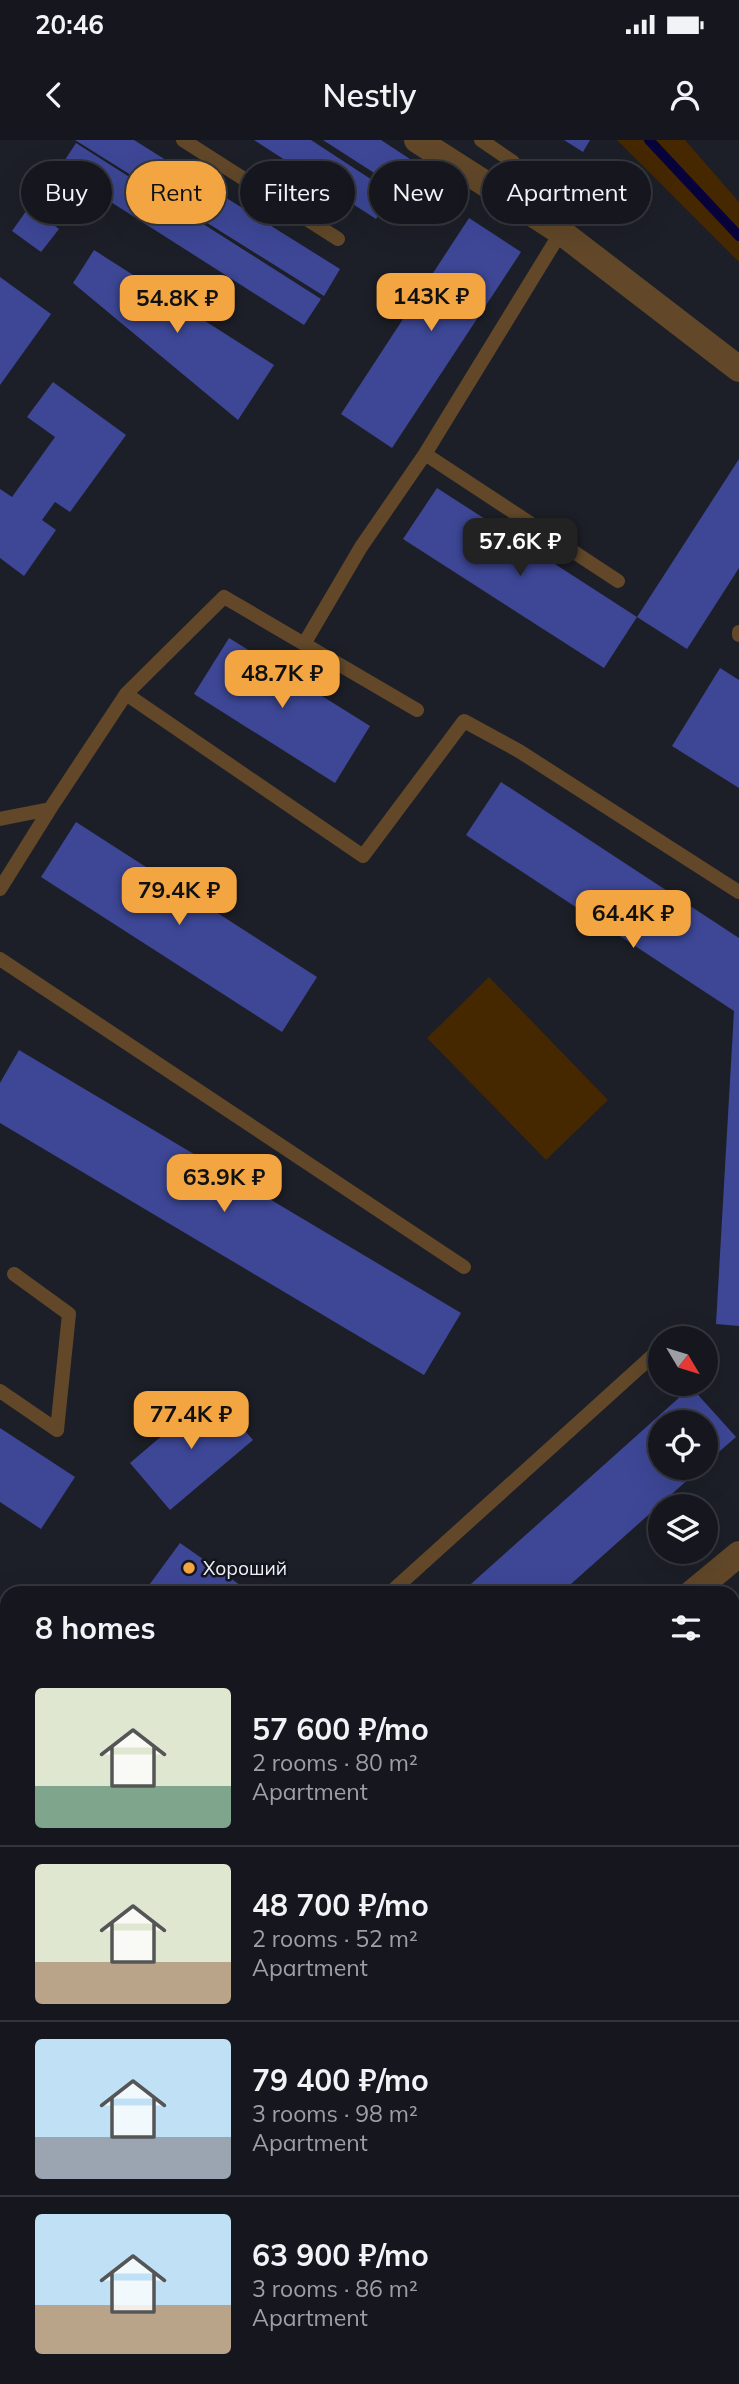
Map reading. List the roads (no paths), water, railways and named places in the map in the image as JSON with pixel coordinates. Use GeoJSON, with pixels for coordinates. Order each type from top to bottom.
{"type":"FeatureCollection","features":[{"type":"Feature","properties":{"kind":"street"},"geometry":{"type":"LineString","coordinates":[[417,140],[561,232],[739,369]]}},
{"type":"Feature","properties":{"kind":"street"},"geometry":{"type":"LineString","coordinates":[[700,1586],[739,1554]]}},
{"type":"Feature","properties":{"kind":"lane"},"geometry":{"type":"LineString","coordinates":[[183,140],[338,239]]}},
{"type":"Feature","properties":{"kind":"lane"},"geometry":{"type":"LineString","coordinates":[[304,644],[361,547],[425,454],[561,232],[513,162],[481,140]]}},
{"type":"Feature","properties":{"kind":"lane"},"geometry":{"type":"LineString","coordinates":[[425,454],[618,582]]}},
{"type":"Feature","properties":{"kind":"lane"},"geometry":{"type":"LineString","coordinates":[[0,889],[126,694],[224,597],[417,710]]}},
{"type":"Feature","properties":{"kind":"lane"},"geometry":{"type":"LineString","coordinates":[[126,694],[363,856],[464,721],[519,751],[739,892]]}},
{"type":"Feature","properties":{"kind":"lane"},"geometry":{"type":"LineString","coordinates":[[0,819],[50,809]]}},
{"type":"Feature","properties":{"kind":"lane"},"geometry":{"type":"LineString","coordinates":[[0,959],[464,1267]]}},
{"type":"Feature","properties":{"kind":"lane"},"geometry":{"type":"LineString","coordinates":[[0,1391],[57,1430],[69,1314],[14,1274]]}},
{"type":"Feature","properties":{"kind":"lane"},"geometry":{"type":"LineString","coordinates":[[398,1586],[648,1360]]}},
{"type":"Feature","properties":{"kind":"waterway"},"geometry":{"type":"LineString","coordinates":[[649,140],[739,236]]}},
{"type":"Feature","properties":{"kind":"place","name":"Хороший"},"geometry":{"type":"Point","coordinates":[189,1568]}}]}
